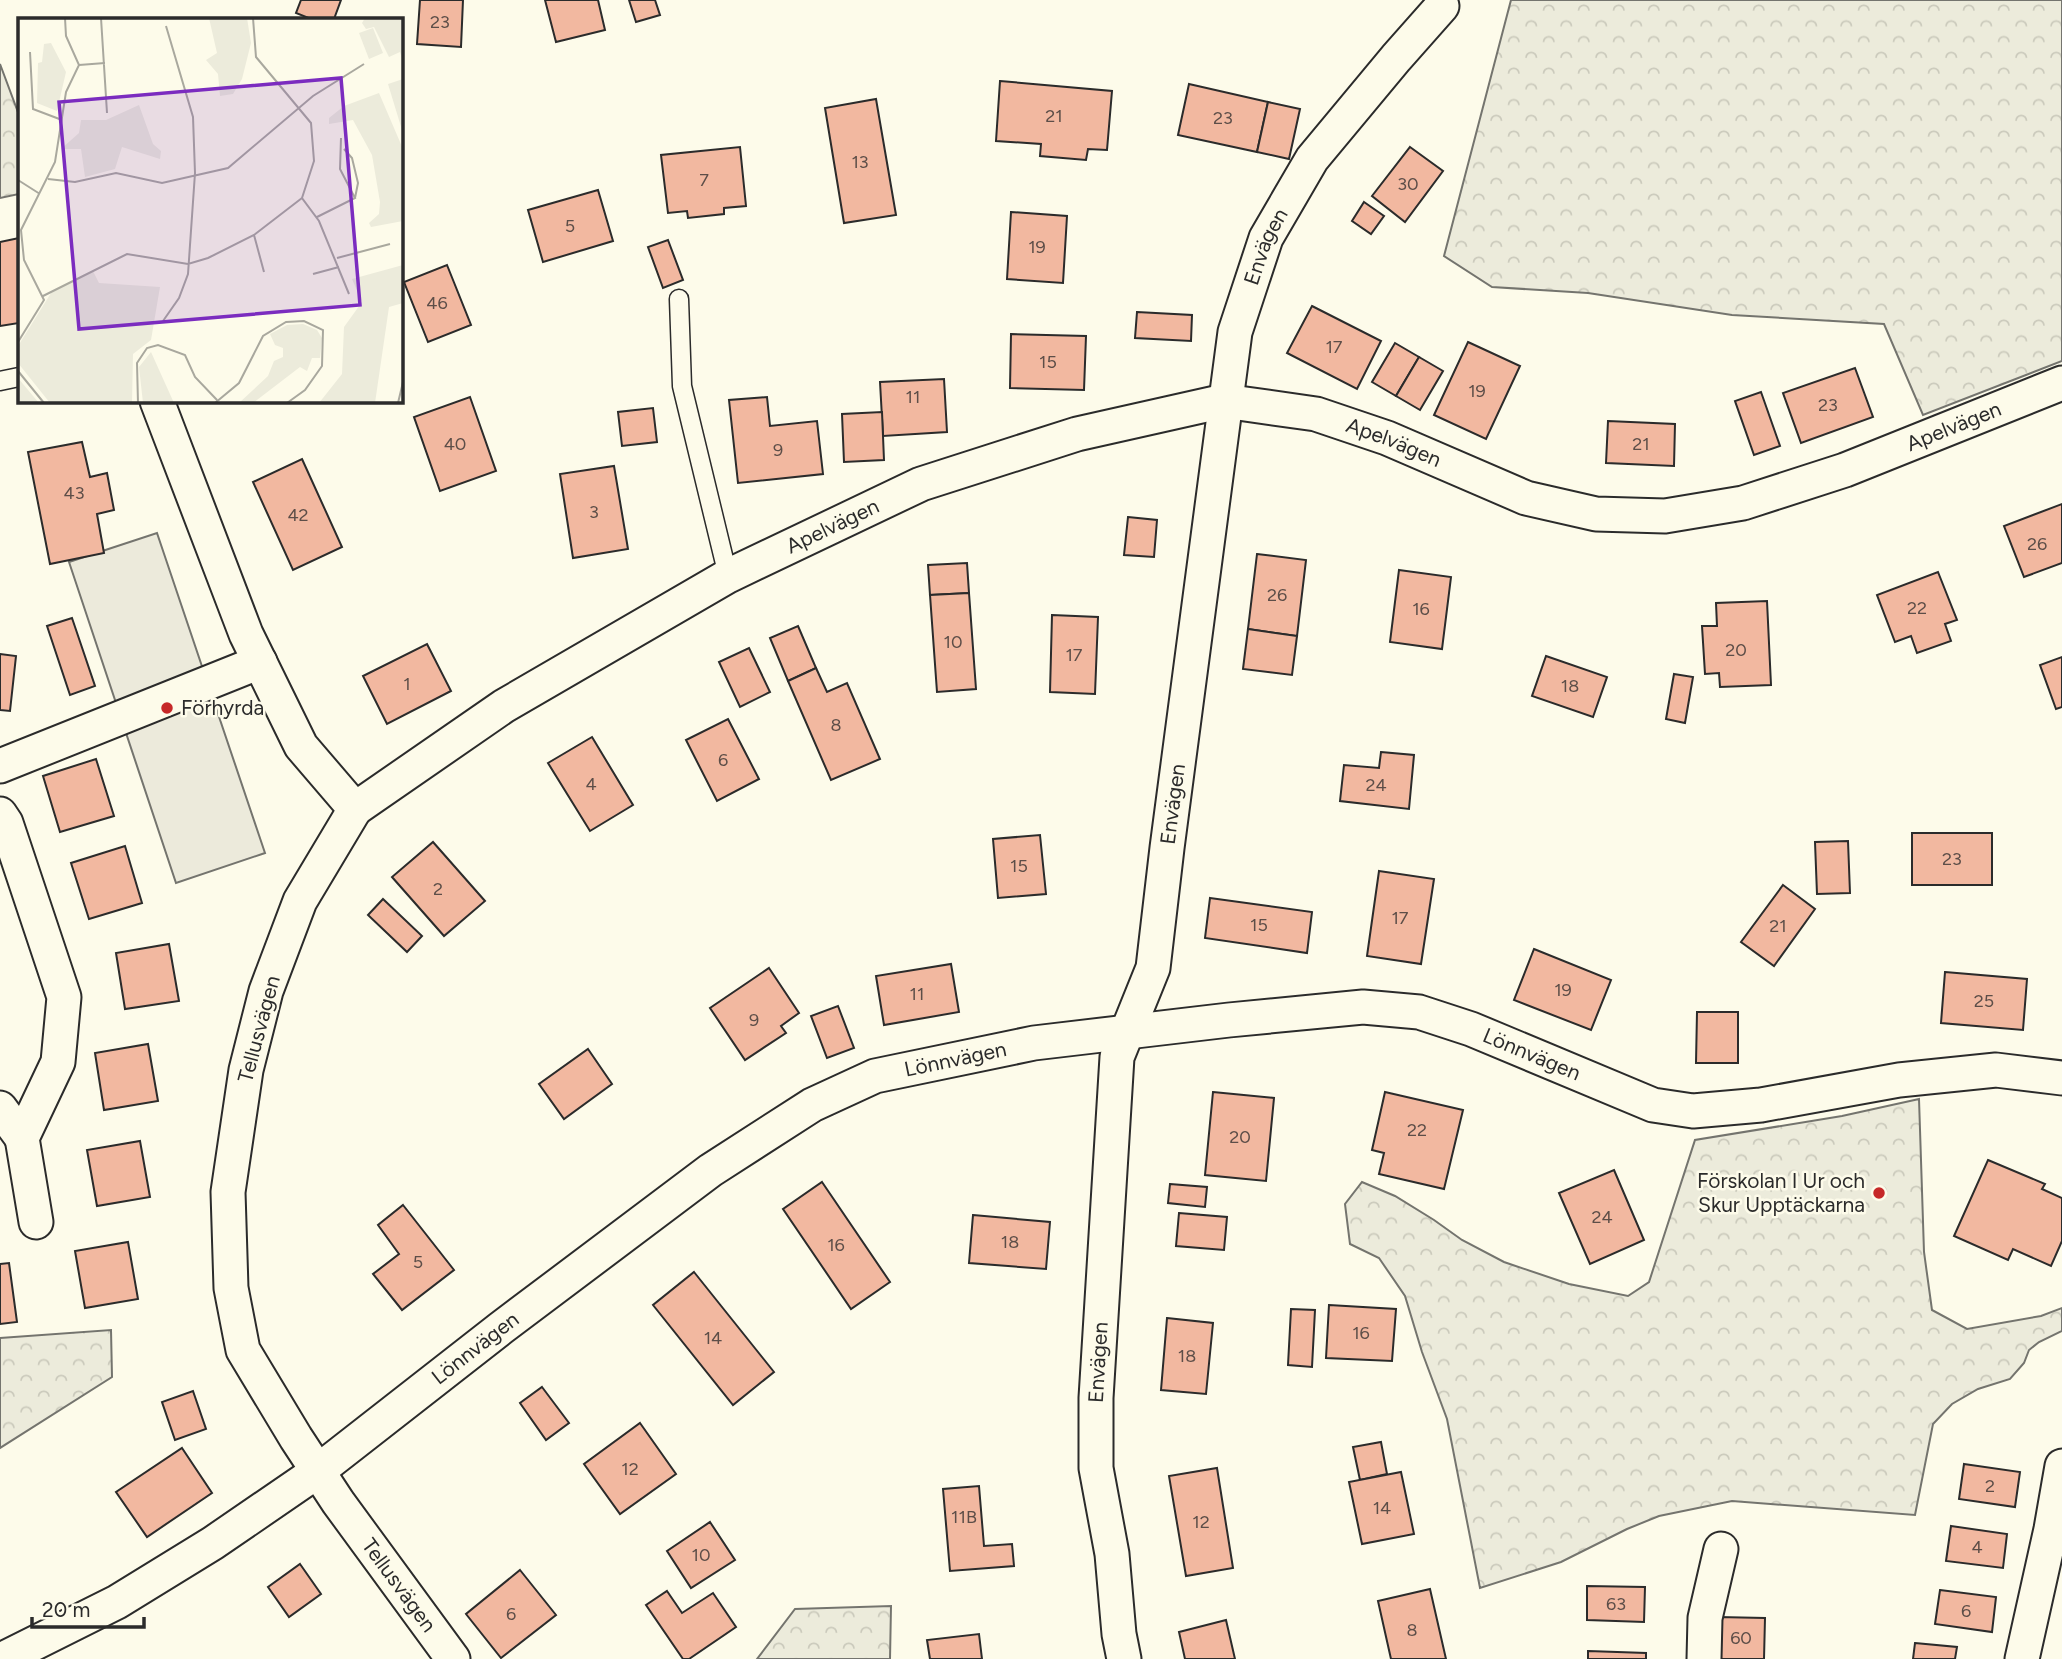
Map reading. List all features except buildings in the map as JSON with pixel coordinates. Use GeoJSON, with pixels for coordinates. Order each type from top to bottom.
{"type":"FeatureCollection","features":[{"type":"Feature","properties":{"kind":"street","name":"Envägen"},"geometry":{"type":"LineString","coordinates":[[1124,1659],[1119,1634],[1112,1554],[1096,1468],[1096,1398],[1117,1057],[1153,968],[1235,332],[1266,238],[1312,159],[1442,6]]}},
{"type":"Feature","properties":{"kind":"street","name":"Apelvägen"},"geometry":{"type":"LineString","coordinates":[[355,808],[504,706],[728,576],[921,484],[1077,434],[1224,401],[1316,415],[1387,438],[1527,498],[1596,514],[1665,516],[1743,503],[1845,470],[2062,383]]}},
{"type":"Feature","properties":{"kind":"street"},"geometry":{"type":"LineString","coordinates":[[157,402],[246,634],[301,746],[355,808]]}},
{"type":"Feature","properties":{"kind":"street"},"geometry":{"type":"LineString","coordinates":[[0,766],[260,662]]}},
{"type":"Feature","properties":{"kind":"street","name":"Tellusvägen"},"geometry":{"type":"LineString","coordinates":[[355,808],[300,901],[266,991],[246,1070],[228,1192],[231,1288],[243,1350],[318,1471],[453,1659]]}},
{"type":"Feature","properties":{"kind":"street"},"geometry":{"type":"LineString","coordinates":[[0,814],[6,822],[64,997],[58,1062],[22,1138]]}},
{"type":"Feature","properties":{"kind":"street","name":"Lönnvägen"},"geometry":{"type":"LineString","coordinates":[[3,1659],[117,1602],[214,1543],[318,1471],[501,1328],[711,1170],[812,1105],[875,1076],[1034,1043],[1363,1007],[1419,1012],[1471,1029],[1653,1105],[1693,1111],[1761,1105],[1899,1080],[1996,1070],[2062,1078]]}},
{"type":"Feature","properties":{"kind":"street"},"geometry":{"type":"LineString","coordinates":[[0,1108],[22,1138],[36,1222]]}},
{"type":"Feature","properties":{"kind":"street"},"geometry":{"type":"LineString","coordinates":[[2022,1659],[2057,1531],[2062,1466]]}},
{"type":"Feature","properties":{"kind":"street"},"geometry":{"type":"LineString","coordinates":[[1704,1659],[1704,1618],[1721,1549]]}},
{"type":"Feature","properties":{"kind":"lane"},"geometry":{"type":"LineString","coordinates":[[679,299],[682,386],[728,576]]}},
{"type":"Feature","properties":{"kind":"lane"},"geometry":{"type":"LineString","coordinates":[[0,382],[18,377]]}},
{"type":"Feature","properties":{"kind":"green space"},"geometry":{"type":"Polygon","coordinates":[[[1511,0],[2062,0],[2062,361],[1923,415],[1884,324],[1732,315],[1588,293],[1492,287],[1444,256],[1511,0]]]}},
{"type":"Feature","properties":{"kind":"green space"},"geometry":{"type":"Polygon","coordinates":[[[0,64],[18,112],[18,194],[0,198],[0,64]]]}},
{"type":"Feature","properties":{"kind":"green space"},"geometry":{"type":"Polygon","coordinates":[[[1919,1099],[1924,1252],[1932,1310],[1967,1329],[2041,1316],[2062,1308],[2062,1331],[2029,1350],[2024,1363],[2010,1379],[1978,1389],[1952,1404],[1933,1424],[1915,1515],[1732,1501],[1659,1516],[1561,1562],[1480,1588],[1447,1419],[1405,1296],[1379,1258],[1350,1244],[1345,1204],[1362,1182],[1395,1196],[1462,1240],[1504,1262],[1569,1284],[1628,1296],[1649,1282],[1695,1140],[1842,1116],[1919,1099]]]}},
{"type":"Feature","properties":{"kind":"green space"},"geometry":{"type":"Polygon","coordinates":[[[111,1330],[112,1377],[0,1448],[0,1338],[111,1330]]]}},
{"type":"Feature","properties":{"kind":"green space"},"geometry":{"type":"Polygon","coordinates":[[[891,1606],[890,1659],[757,1659],[795,1609],[891,1606]]]}},
{"type":"Feature","properties":{"kind":"shaded area","name":"Förhyrda"},"geometry":{"type":"Polygon","coordinates":[[[157,533],[265,853],[176,883],[69,562],[157,533]]]}},
{"type":"Feature","properties":{"kind":"place","name":"Förhyrda"},"geometry":{"type":"Point","coordinates":[167,708]}},
{"type":"Feature","properties":{"kind":"place","name":"Förskolan I Ur och Skur Upptäckarna"},"geometry":{"type":"Point","coordinates":[1879,1193]}}]}
